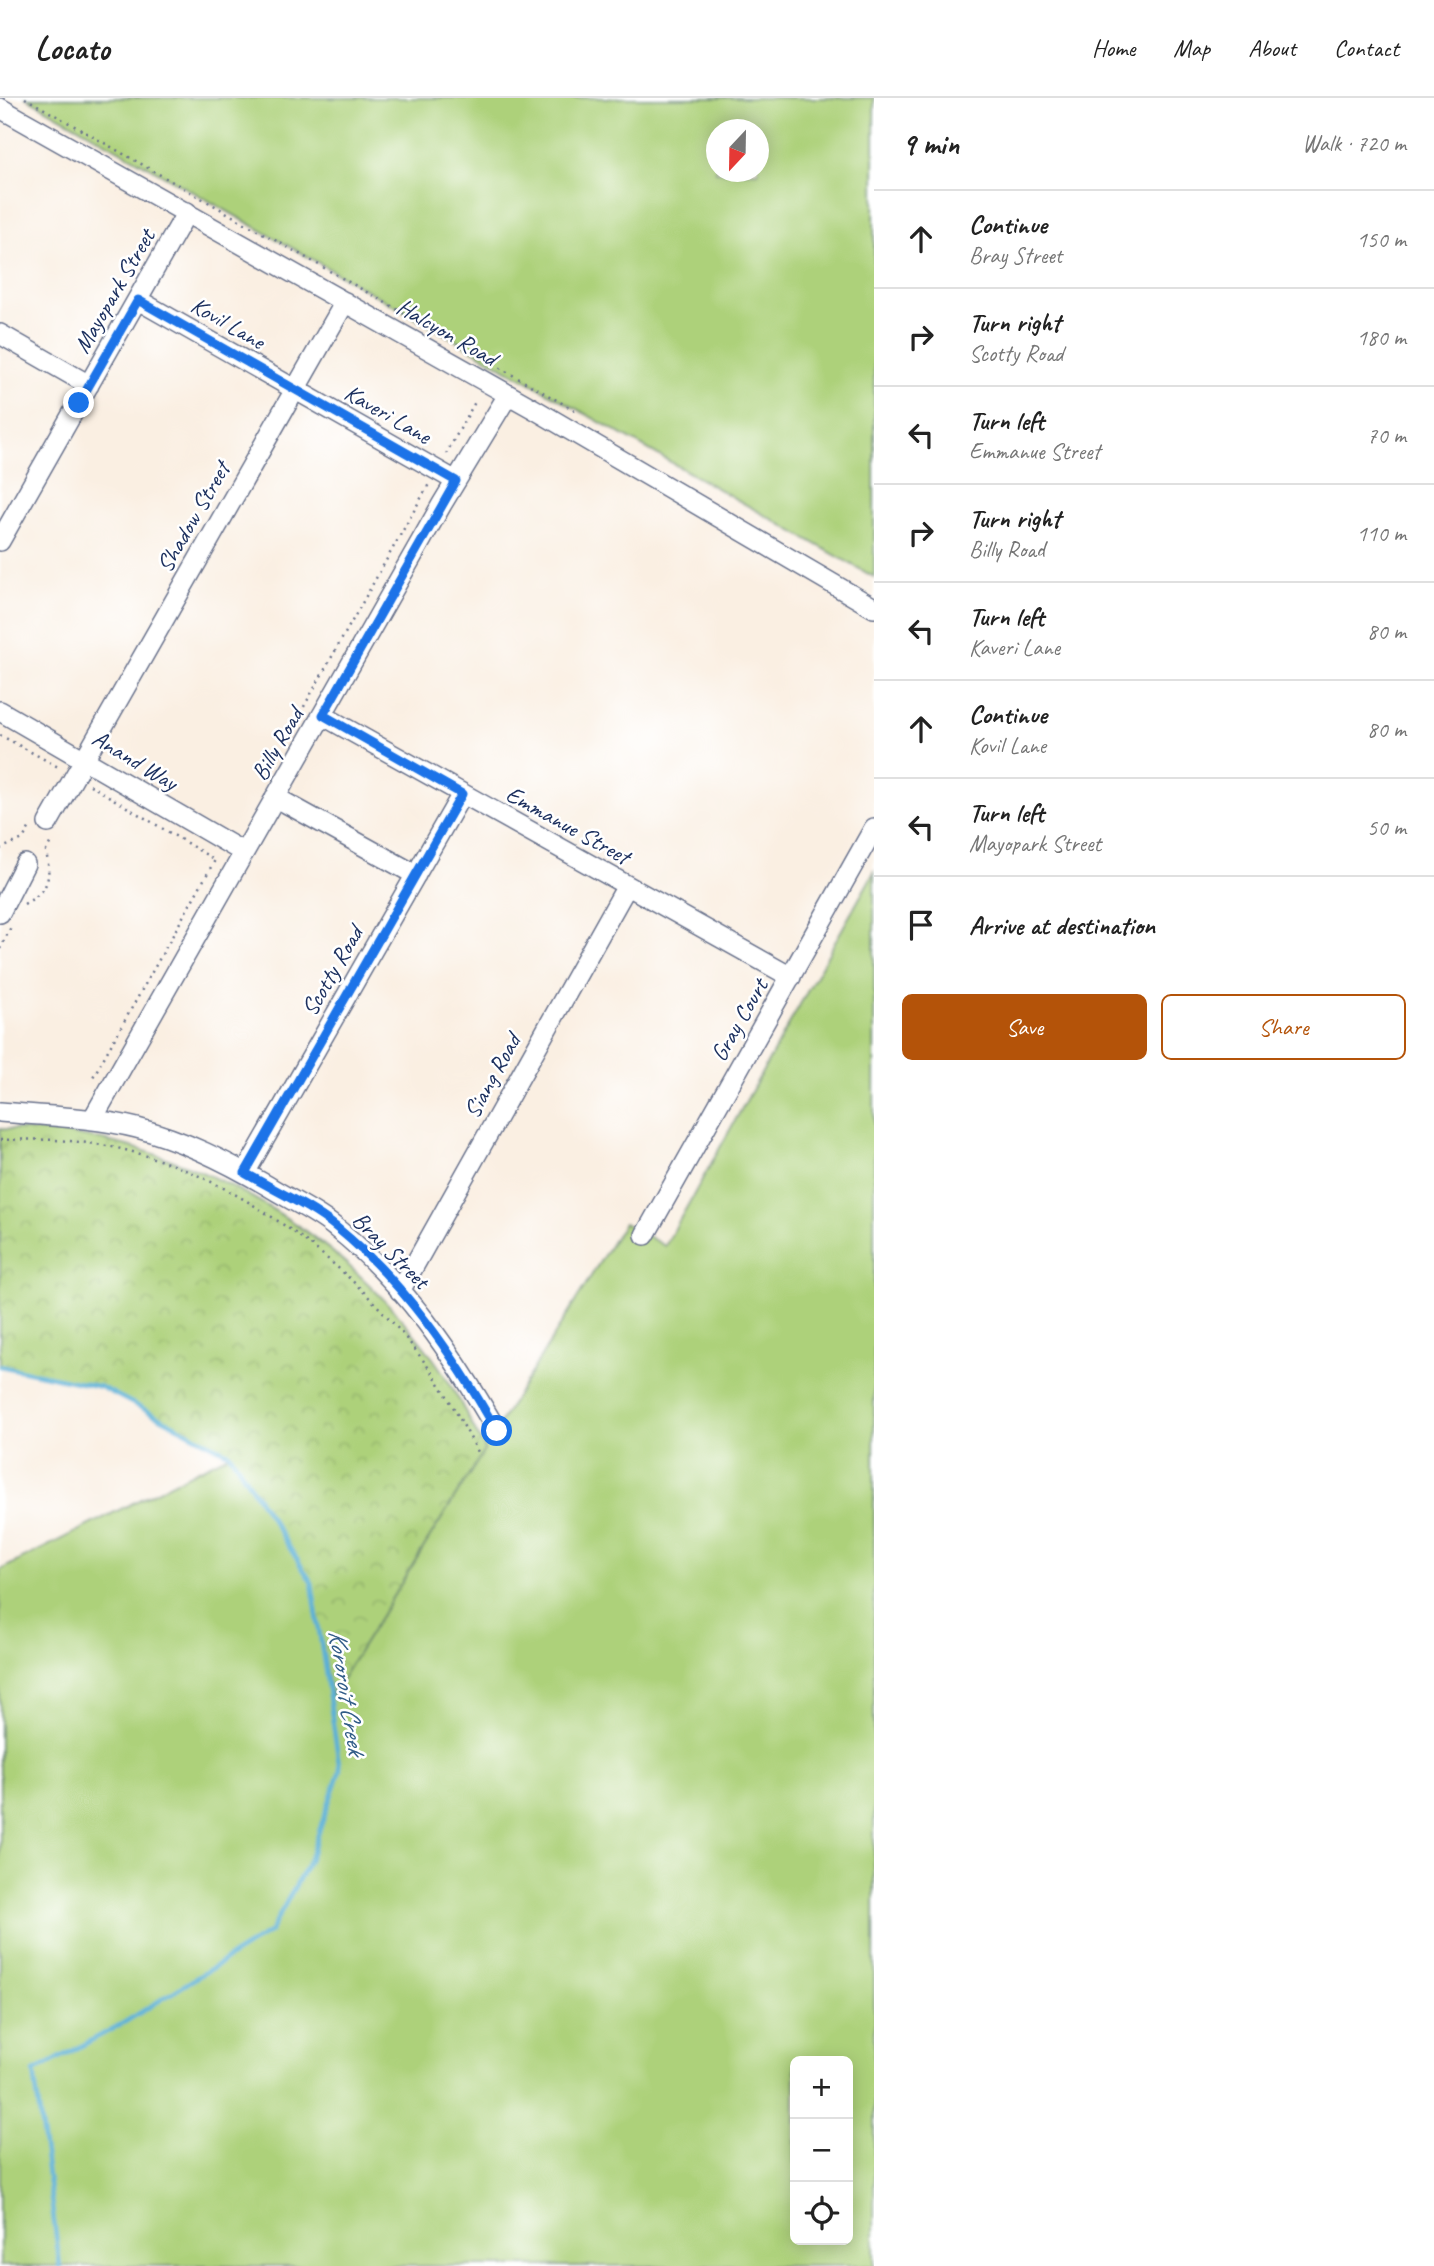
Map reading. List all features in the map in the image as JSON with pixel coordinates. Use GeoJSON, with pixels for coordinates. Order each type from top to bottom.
{"type":"FeatureCollection","features":[{"type":"Feature","properties":{"kind":"street","name":"Halcyon Road"},"geometry":{"type":"LineString","coordinates":[[0,108],[508,394],[872,606]]}},
{"type":"Feature","properties":{"kind":"street","name":"Mayopark Street"},"geometry":{"type":"LineString","coordinates":[[0,541],[187,212]]}},
{"type":"Feature","properties":{"kind":"street","name":"Kovil Lane"},"geometry":{"type":"LineString","coordinates":[[138,300],[295,389]]}},
{"type":"Feature","properties":{"kind":"street","name":"Shadow Street"},"geometry":{"type":"LineString","coordinates":[[50,832],[84,757],[345,302]]}},
{"type":"Feature","properties":{"kind":"street"},"geometry":{"type":"LineString","coordinates":[[0,334],[89,385]]}},
{"type":"Feature","properties":{"kind":"street","name":"Kaveri Lane"},"geometry":{"type":"LineString","coordinates":[[295,389],[456,481]]}},
{"type":"Feature","properties":{"kind":"street","name":"Billy Road"},"geometry":{"type":"LineString","coordinates":[[92,1119],[508,394]]}},
{"type":"Feature","properties":{"kind":"street","name":"Anand Way"},"geometry":{"type":"LineString","coordinates":[[0,711],[84,757],[129,787],[243,852]]}},
{"type":"Feature","properties":{"kind":"street","name":"Emmanue Street"},"geometry":{"type":"LineString","coordinates":[[323,715],[791,977]]}},
{"type":"Feature","properties":{"kind":"street","name":"Scotty Road"},"geometry":{"type":"LineString","coordinates":[[245,1173],[462,794]]}},
{"type":"Feature","properties":{"kind":"street"},"geometry":{"type":"LineString","coordinates":[[275,797],[416,875]]}},
{"type":"Feature","properties":{"kind":"street","name":"Gray Court"},"geometry":{"type":"LineString","coordinates":[[645,1235],[874,828]]}},
{"type":"Feature","properties":{"kind":"street"},"geometry":{"type":"LineString","coordinates":[[8,915],[25,864]]}},
{"type":"Feature","properties":{"kind":"street","name":"Siang Road"},"geometry":{"type":"LineString","coordinates":[[400,1291],[627,886]]}},
{"type":"Feature","properties":{"kind":"street","name":"Bray Street"},"geometry":{"type":"LineString","coordinates":[[0,1112],[92,1119],[138,1128],[183,1143],[245,1173],[335,1227],[400,1291],[456,1360],[497,1431]]}},
{"type":"Feature","properties":{"kind":"path"},"geometry":{"type":"LineString","coordinates":[[297,719],[475,402]]}},
{"type":"Feature","properties":{"kind":"path"},"geometry":{"type":"LineString","coordinates":[[0,735],[215,860],[93,1077]]}},
{"type":"Feature","properties":{"kind":"path"},"geometry":{"type":"LineString","coordinates":[[21,905],[39,896],[50,875],[46,851],[50,832]]}},
{"type":"Feature","properties":{"kind":"path"},"geometry":{"type":"LineString","coordinates":[[0,950],[8,915]]}},
{"type":"Feature","properties":{"kind":"path"},"geometry":{"type":"LineString","coordinates":[[0,1140],[50,1139],[97,1144],[145,1156],[199,1176],[261,1211],[311,1246],[365,1292],[404,1336],[439,1384],[478,1452]]}},
{"type":"Feature","properties":{"kind":"green space"},"geometry":{"type":"Polygon","coordinates":[[[27,98],[874,98],[874,577],[27,98]]]}},
{"type":"Feature","properties":{"kind":"green space"},"geometry":{"type":"Polygon","coordinates":[[[874,872],[874,2266],[0,2266],[0,1570],[230,1454],[312,1583],[331,1695],[624,1223],[665,1246],[874,872]]]}},
{"type":"Feature","properties":{"kind":"green space"},"geometry":{"type":"Polygon","coordinates":[[[0,1129],[64,1133],[126,1146],[186,1165],[243,1192],[296,1225],[346,1264],[391,1308],[432,1357],[454,1390],[485,1449],[331,1696],[312,1583],[230,1454],[101,1387],[0,1366],[0,1129]]]}},
{"type":"Feature","properties":{"kind":"waterway","name":"Kororoit Creek"},"geometry":{"type":"LineString","coordinates":[[0,1366],[101,1387],[230,1454],[312,1583],[340,1770],[309,1861],[270,1932],[125,2022],[34,2072],[60,2266]]}},
{"type":"Feature","properties":{"kind":"route"},"geometry":{"type":"LineString","coordinates":[[79,403],[138,300],[456,481],[323,715],[462,794],[245,1173],[335,1227],[374,1264],[422,1315],[456,1360],[497,1431]]}}]}
